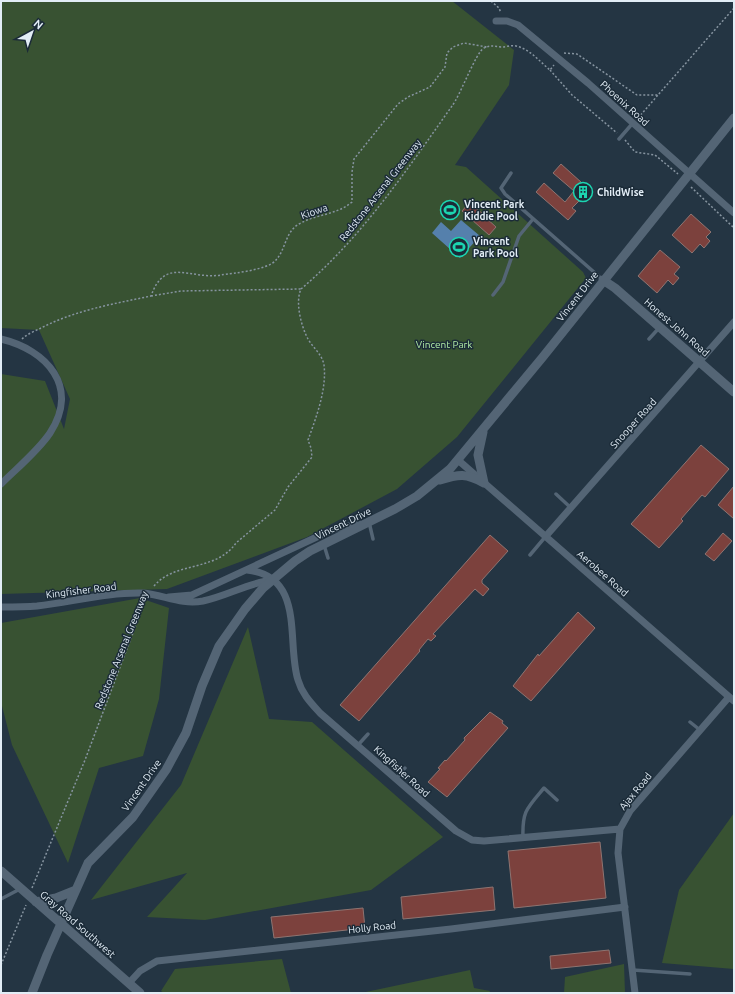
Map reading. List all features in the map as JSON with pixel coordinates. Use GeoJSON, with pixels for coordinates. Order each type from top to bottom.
{"type":"FeatureCollection","features":[{"type":"Feature","properties":{"kind":"street","name":"Phoenix Road"},"geometry":{"type":"LineString","coordinates":[[496,21],[505,21],[518,25],[559,59],[734,213]]}},
{"type":"Feature","properties":{"kind":"street","name":"Vincent Drive"},"geometry":{"type":"LineString","coordinates":[[34,992],[61,924],[88,863],[133,816],[166,770],[186,733],[202,686],[219,646],[249,605],[272,580],[295,561],[324,544],[418,496],[437,481],[458,460],[734,118]]}},
{"type":"Feature","properties":{"kind":"street","name":"Honest John Road"},"geometry":{"type":"LineString","coordinates":[[603,280],[660,327],[734,392]]}},
{"type":"Feature","properties":{"kind":"street","name":"Snooper Road"},"geometry":{"type":"LineString","coordinates":[[546,536],[734,322]]}},
{"type":"Feature","properties":{"kind":"street"},"geometry":{"type":"LineString","coordinates":[[1,339],[18,343],[46,361],[55,372],[61,396],[58,416],[49,434],[1,484]]}},
{"type":"Feature","properties":{"kind":"street"},"geometry":{"type":"LineString","coordinates":[[484,429],[478,454],[484,483]]}},
{"type":"Feature","properties":{"kind":"street","name":"Aerobee Road"},"geometry":{"type":"LineString","coordinates":[[458,460],[732,699]]}},
{"type":"Feature","properties":{"kind":"street"},"geometry":{"type":"LineString","coordinates":[[437,481],[458,474],[474,477],[484,483]]}},
{"type":"Feature","properties":{"kind":"street","name":"Kingfisher Road"},"geometry":{"type":"LineString","coordinates":[[162,598],[192,595],[334,529],[369,522]]}},
{"type":"Feature","properties":{"kind":"street","name":"Kingfisher Road"},"geometry":{"type":"LineString","coordinates":[[247,570],[263,574],[282,589],[291,610],[295,667],[298,681],[306,697],[320,713],[463,836],[472,840],[484,841],[620,829]]}},
{"type":"Feature","properties":{"kind":"street","name":"Kingfisher Road"},"geometry":{"type":"LineString","coordinates":[[1,607],[37,606],[93,597],[148,594],[178,601],[203,601],[259,582],[272,580]]}},
{"type":"Feature","properties":{"kind":"street","name":"Ajax Road"},"geometry":{"type":"LineString","coordinates":[[635,993],[618,853],[620,829],[630,811],[700,730],[732,699]]}},
{"type":"Feature","properties":{"kind":"street","name":"Gray Road Southwest"},"geometry":{"type":"LineString","coordinates":[[1,871],[140,993]]}},
{"type":"Feature","properties":{"kind":"street"},"geometry":{"type":"LineString","coordinates":[[32,899],[56,898],[76,890]]}},
{"type":"Feature","properties":{"kind":"street","name":"Holly Road"},"geometry":{"type":"LineString","coordinates":[[128,983],[140,971],[157,961],[459,928],[625,907]]}},
{"type":"Feature","properties":{"kind":"lane"},"geometry":{"type":"LineString","coordinates":[[620,138],[632,124]]}},
{"type":"Feature","properties":{"kind":"lane"},"geometry":{"type":"LineString","coordinates":[[511,173],[502,188],[505,194],[603,280]]}},
{"type":"Feature","properties":{"kind":"lane"},"geometry":{"type":"LineString","coordinates":[[493,294],[503,282],[518,236],[533,218]]}},
{"type":"Feature","properties":{"kind":"lane"},"geometry":{"type":"LineString","coordinates":[[649,339],[660,327]]}},
{"type":"Feature","properties":{"kind":"lane"},"geometry":{"type":"LineString","coordinates":[[556,494],[571,508]]}},
{"type":"Feature","properties":{"kind":"lane"},"geometry":{"type":"LineString","coordinates":[[369,522],[373,539]]}},
{"type":"Feature","properties":{"kind":"lane"},"geometry":{"type":"LineString","coordinates":[[530,555],[546,536]]}},
{"type":"Feature","properties":{"kind":"lane"},"geometry":{"type":"LineString","coordinates":[[324,544],[328,558]]}},
{"type":"Feature","properties":{"kind":"lane"},"geometry":{"type":"LineString","coordinates":[[690,722],[700,730]]}},
{"type":"Feature","properties":{"kind":"lane"},"geometry":{"type":"LineString","coordinates":[[358,745],[368,734]]}},
{"type":"Feature","properties":{"kind":"lane"},"geometry":{"type":"LineString","coordinates":[[396,779],[405,768]]}},
{"type":"Feature","properties":{"kind":"lane"},"geometry":{"type":"LineString","coordinates":[[522,838],[523,816],[528,807],[544,788],[557,800]]}},
{"type":"Feature","properties":{"kind":"lane"},"geometry":{"type":"LineString","coordinates":[[1,899],[21,889]]}},
{"type":"Feature","properties":{"kind":"lane"},"geometry":{"type":"LineString","coordinates":[[633,970],[690,974]]}},
{"type":"Feature","properties":{"kind":"path"},"geometry":{"type":"LineString","coordinates":[[491,1],[499,8],[505,21]]}},
{"type":"Feature","properties":{"kind":"path"},"geometry":{"type":"LineString","coordinates":[[632,124],[734,8]]}},
{"type":"Feature","properties":{"kind":"path","name":"Kiowa"},"geometry":{"type":"LineString","coordinates":[[151,296],[155,283],[162,276],[170,273],[218,275],[265,266],[276,260],[286,239],[295,226],[312,218],[340,210],[352,202],[352,172],[354,160],[398,104],[408,97],[430,87],[445,68],[447,53],[453,47],[464,43],[488,47]]}},
{"type":"Feature","properties":{"kind":"path"},"geometry":{"type":"LineString","coordinates":[[488,47],[516,46],[526,50],[550,70],[572,95],[620,138]]}},
{"type":"Feature","properties":{"kind":"path","name":"Redstone Arsenal Greenway"},"geometry":{"type":"LineString","coordinates":[[1,965],[32,899],[148,594],[160,579],[178,570],[196,567],[214,560],[232,549],[236,543],[275,510],[288,487],[312,457],[308,440],[321,400],[324,365],[321,356],[308,339],[302,324],[298,297],[301,289],[354,238],[408,168],[454,104],[472,70],[474,59],[482,49],[488,47]]}},
{"type":"Feature","properties":{"kind":"path"},"geometry":{"type":"LineString","coordinates":[[550,70],[564,53],[576,54],[637,95],[658,95]]}},
{"type":"Feature","properties":{"kind":"path"},"geometry":{"type":"LineString","coordinates":[[18,343],[24,337],[71,314],[91,308],[151,296],[181,291],[301,289]]}},
{"type":"Feature","properties":{"kind":"green space","name":"Vincent Park"},"geometry":{"type":"Polygon","coordinates":[[[1,1],[452,1],[514,50],[509,85],[455,165],[466,167],[583,272],[586,278],[457,437],[397,489],[307,537],[167,589],[1,594],[1,374],[45,381],[64,429],[70,399],[39,330],[1,328],[1,1]]]}},
{"type":"Feature","properties":{"kind":"green space"},"geometry":{"type":"Polygon","coordinates":[[[140,598],[169,608],[159,699],[143,756],[99,768],[68,863],[12,745],[1,702],[1,623],[140,598]]]}},
{"type":"Feature","properties":{"kind":"green space"},"geometry":{"type":"Polygon","coordinates":[[[248,627],[269,719],[312,722],[443,837],[371,890],[205,920],[147,917],[187,873],[91,900],[181,785],[248,627]]]}},
{"type":"Feature","properties":{"kind":"green space"},"geometry":{"type":"Polygon","coordinates":[[[734,813],[734,969],[662,963],[679,890],[734,813]]]}},
{"type":"Feature","properties":{"kind":"green space"},"geometry":{"type":"Polygon","coordinates":[[[282,959],[291,993],[164,993],[161,991],[175,969],[282,959]]]}},
{"type":"Feature","properties":{"kind":"green space"},"geometry":{"type":"Polygon","coordinates":[[[624,964],[625,993],[564,993],[565,977],[624,964]]]}},
{"type":"Feature","properties":{"kind":"green space"},"geometry":{"type":"Polygon","coordinates":[[[470,970],[474,988],[490,991],[489,993],[361,993],[470,970]]]}},
{"type":"Feature","properties":{"kind":"water","name":"Vincent Park Pool"},"geometry":{"type":"Polygon","coordinates":[[[461,220],[480,236],[460,258],[432,233],[441,222],[451,231],[461,220]]]}},
{"type":"Feature","properties":{"kind":"building","name":"ChildWise"},"geometry":{"type":"Polygon","coordinates":[[[561,164],[592,192],[585,201],[582,198],[572,208],[576,211],[568,220],[536,192],[544,183],[565,202],[574,191],[553,173],[561,164]]]}},
{"type":"Feature","properties":{"kind":"building","name":"Vincent Park Pool"},"geometry":{"type":"Polygon","coordinates":[[[469,203],[486,216],[485,217],[496,227],[489,235],[462,211],[469,203]]]}},
{"type":"Feature","properties":{"kind":"building"},"geometry":{"type":"Polygon","coordinates":[[[691,214],[711,232],[706,237],[710,241],[704,248],[700,244],[692,253],[672,235],[691,214]]]}},
{"type":"Feature","properties":{"kind":"building"},"geometry":{"type":"Polygon","coordinates":[[[660,250],[680,267],[674,274],[679,278],[673,285],[668,280],[657,293],[638,276],[660,250]]]}},
{"type":"Feature","properties":{"kind":"building"},"geometry":{"type":"Polygon","coordinates":[[[701,445],[729,469],[705,497],[702,495],[681,519],[683,521],[659,548],[631,524],[701,445]]]}},
{"type":"Feature","properties":{"kind":"building"},"geometry":{"type":"Polygon","coordinates":[[[734,486],[734,519],[718,505],[734,486]]]}},
{"type":"Feature","properties":{"kind":"building"},"geometry":{"type":"Polygon","coordinates":[[[723,533],[732,541],[714,561],[705,554],[723,533]]]}},
{"type":"Feature","properties":{"kind":"building"},"geometry":{"type":"Polygon","coordinates":[[[490,535],[508,551],[482,580],[482,583],[489,589],[483,596],[475,589],[433,634],[436,636],[431,641],[428,639],[419,650],[420,651],[359,721],[340,705],[490,535]]]}},
{"type":"Feature","properties":{"kind":"building"},"geometry":{"type":"Polygon","coordinates":[[[578,612],[595,628],[531,701],[513,686],[538,654],[539,656],[578,612]]]}},
{"type":"Feature","properties":{"kind":"building"},"geometry":{"type":"Polygon","coordinates":[[[490,712],[503,721],[502,723],[508,728],[447,797],[428,782],[440,769],[438,768],[445,760],[446,761],[465,740],[464,738],[490,712]]]}},
{"type":"Feature","properties":{"kind":"building"},"geometry":{"type":"Polygon","coordinates":[[[600,842],[606,898],[514,908],[508,851],[600,842]]]}},
{"type":"Feature","properties":{"kind":"building"},"geometry":{"type":"Polygon","coordinates":[[[493,887],[495,910],[403,919],[401,897],[493,887]]]}},
{"type":"Feature","properties":{"kind":"building"},"geometry":{"type":"Polygon","coordinates":[[[363,908],[365,928],[274,938],[271,917],[363,908]]]}},
{"type":"Feature","properties":{"kind":"building"},"geometry":{"type":"Polygon","coordinates":[[[609,950],[611,963],[551,969],[550,956],[609,950]]]}},
{"type":"Feature","properties":{"kind":"place","name":"ChildWise"},"geometry":{"type":"Point","coordinates":[583,192]}},
{"type":"Feature","properties":{"kind":"place","name":"Vincent Park Kiddie Pool"},"geometry":{"type":"Point","coordinates":[450,210]}},
{"type":"Feature","properties":{"kind":"place","name":"Vincent Park Pool"},"geometry":{"type":"Point","coordinates":[459,247]}}]}
